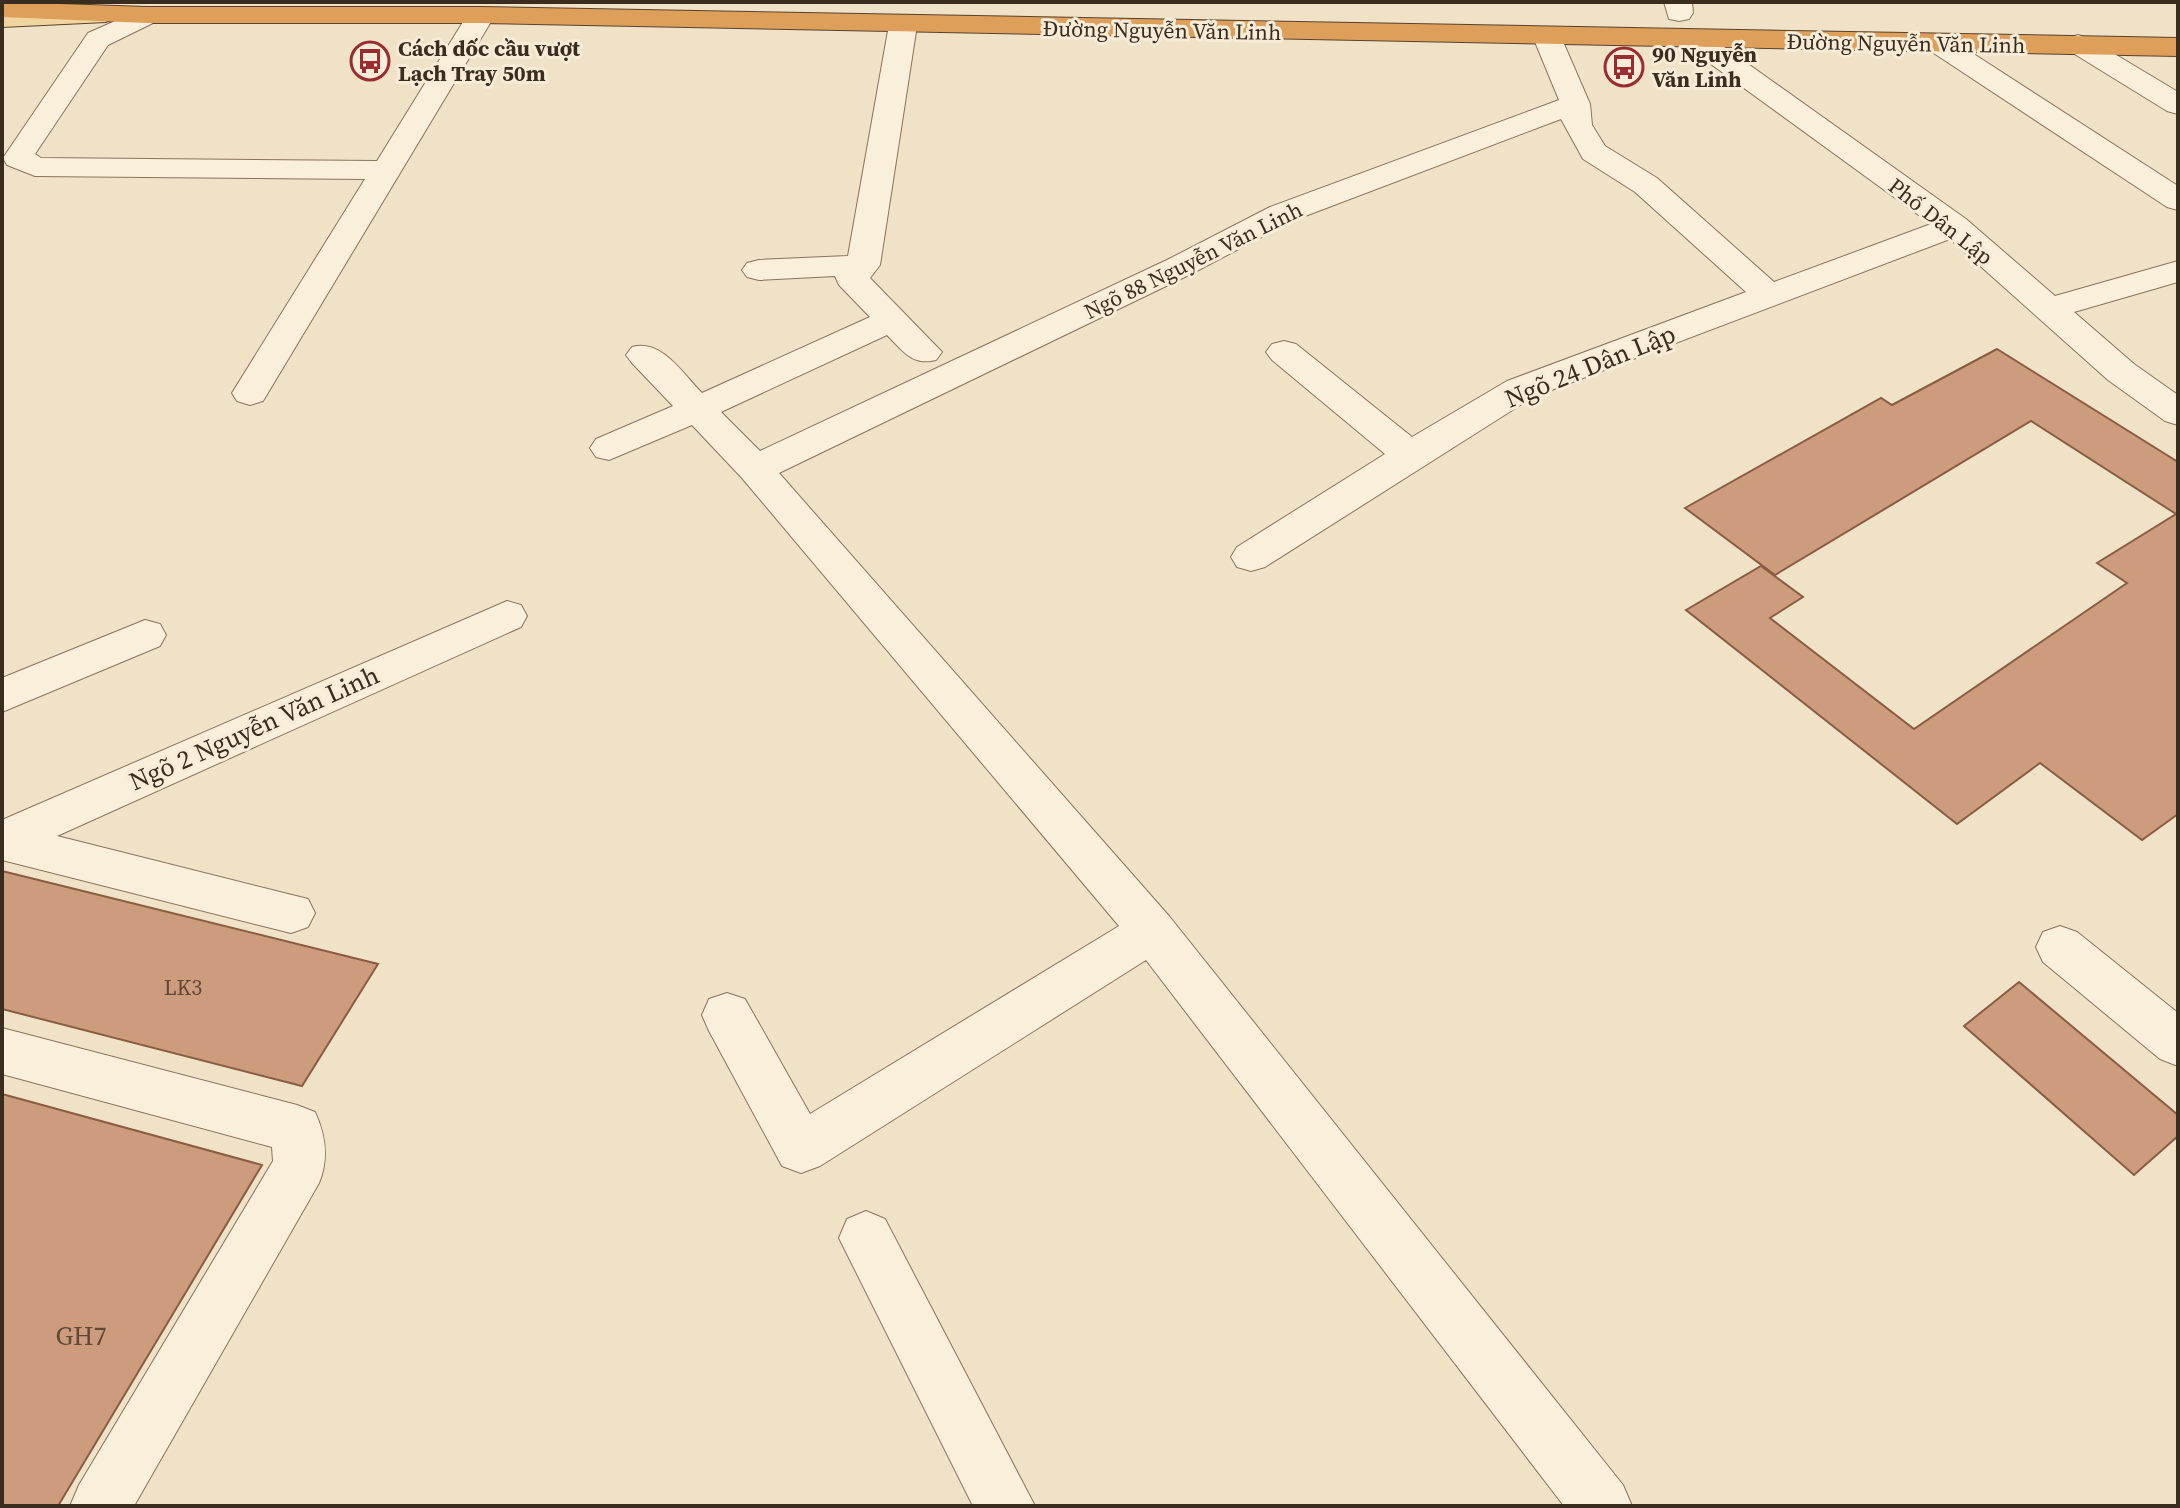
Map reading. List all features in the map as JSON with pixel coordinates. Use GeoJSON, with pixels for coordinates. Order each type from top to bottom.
{"type":"FeatureCollection","features":[{"type":"Feature","properties":{"kind":"highway","name":"Đường Nguyễn Văn Linh"},"geometry":{"type":"LineString","coordinates":[[1099,2],[1684,18],[2178,25]]}},
{"type":"Feature","properties":{"kind":"highway","name":"Đường Nguyễn Văn Linh"},"geometry":{"type":"LineString","coordinates":[[2,9],[147,15],[481,15],[1547,37],[1684,18],[1939,44],[2178,47]]}},
{"type":"Feature","properties":{"kind":"main road","name":"Đường Nguyễn Văn Linh"},"geometry":{"type":"LineString","coordinates":[[2,19],[147,15]]}},
{"type":"Feature","properties":{"kind":"street"},"geometry":{"type":"LineString","coordinates":[[147,15],[98,39],[21,150],[18,158],[22,163],[35,167],[386,170]]}},
{"type":"Feature","properties":{"kind":"street"},"geometry":{"type":"LineString","coordinates":[[250,393],[481,15]]}},
{"type":"Feature","properties":{"kind":"street","name":"Phố Dân Lập"},"geometry":{"type":"LineString","coordinates":[[1684,18],[1955,226],[2121,372],[2178,413]]}},
{"type":"Feature","properties":{"kind":"street"},"geometry":{"type":"LineString","coordinates":[[903,25],[863,265],[851,278],[924,352]]}},
{"type":"Feature","properties":{"kind":"street"},"geometry":{"type":"LineString","coordinates":[[1547,37],[1575,104],[1577,125],[1594,152],[1646,185],[1770,296]]}},
{"type":"Feature","properties":{"kind":"street"},"geometry":{"type":"LineString","coordinates":[[1939,44],[2178,200]]}},
{"type":"Feature","properties":{"kind":"street"},"geometry":{"type":"LineString","coordinates":[[2078,44],[2178,105]]}},
{"type":"Feature","properties":{"kind":"street","name":"Ngõ 88 Nguyễn Văn Linh"},"geometry":{"type":"LineString","coordinates":[[755,469],[1179,267],[1281,214],[1575,104]]}},
{"type":"Feature","properties":{"kind":"street","name":"Ngõ 24 Dân Lập"},"geometry":{"type":"LineString","coordinates":[[1251,557],[1520,389],[1955,226]]}},
{"type":"Feature","properties":{"kind":"street"},"geometry":{"type":"LineString","coordinates":[[759,270],[863,265]]}},
{"type":"Feature","properties":{"kind":"street"},"geometry":{"type":"LineString","coordinates":[[2047,309],[2178,271]]}},
{"type":"Feature","properties":{"kind":"street"},"geometry":{"type":"LineString","coordinates":[[609,448],[891,320]]}},
{"type":"Feature","properties":{"kind":"street"},"geometry":{"type":"LineString","coordinates":[[1284,352],[1410,455]]}},
{"type":"Feature","properties":{"kind":"street"},"geometry":{"type":"LineString","coordinates":[[644,355],[755,469],[1152,931],[1602,1506]]}},
{"type":"Feature","properties":{"kind":"street","name":"Ngõ 2 Nguyễn Văn Linh"},"geometry":{"type":"LineString","coordinates":[[2,840],[507,616]]}},
{"type":"Feature","properties":{"kind":"street"},"geometry":{"type":"LineString","coordinates":[[2,696],[145,635]]}},
{"type":"Feature","properties":{"kind":"street"},"geometry":{"type":"LineString","coordinates":[[2,840],[291,913]]}},
{"type":"Feature","properties":{"kind":"street"},"geometry":{"type":"LineString","coordinates":[[727,1015],[801,1148],[1152,931]]}},
{"type":"Feature","properties":{"kind":"street"},"geometry":{"type":"LineString","coordinates":[[2060,947],[2175,1036]]}},
{"type":"Feature","properties":{"kind":"street"},"geometry":{"type":"LineString","coordinates":[[2,1051],[297,1129],[300,1165],[100,1506]]}},
{"type":"Feature","properties":{"kind":"street"},"geometry":{"type":"LineString","coordinates":[[866,1238],[1005,1506]]}},
{"type":"Feature","properties":{"kind":"building"},"geometry":{"type":"Polygon","coordinates":[[[1997,349],[2178,462],[2178,814],[2142,840],[2040,763],[1957,824],[1686,610],[1761,566],[1803,597],[1770,618],[1914,729],[2127,583],[2097,563],[2176,514],[2031,421],[1775,575],[1685,508],[1881,398],[1892,405],[1997,349]]]}},
{"type":"Feature","properties":{"kind":"building"},"geometry":{"type":"Polygon","coordinates":[[[2,871],[378,964],[302,1086],[2,1009],[2,871]]]}},
{"type":"Feature","properties":{"kind":"building"},"geometry":{"type":"Polygon","coordinates":[[[2019,982],[2178,1115],[2178,1136],[2134,1175],[1964,1026],[2019,982]]]}},
{"type":"Feature","properties":{"kind":"building"},"geometry":{"type":"Polygon","coordinates":[[[2,1094],[262,1165],[58,1506],[2,1506],[2,1094]]]}},
{"type":"Feature","properties":{"kind":"place","name":"Cách dốc cầu vượt Lạch Tray 50m"},"geometry":{"type":"Point","coordinates":[370,61]}},
{"type":"Feature","properties":{"kind":"place","name":"90 Nguyễn Văn Linh"},"geometry":{"type":"Point","coordinates":[1624,67]}}]}
